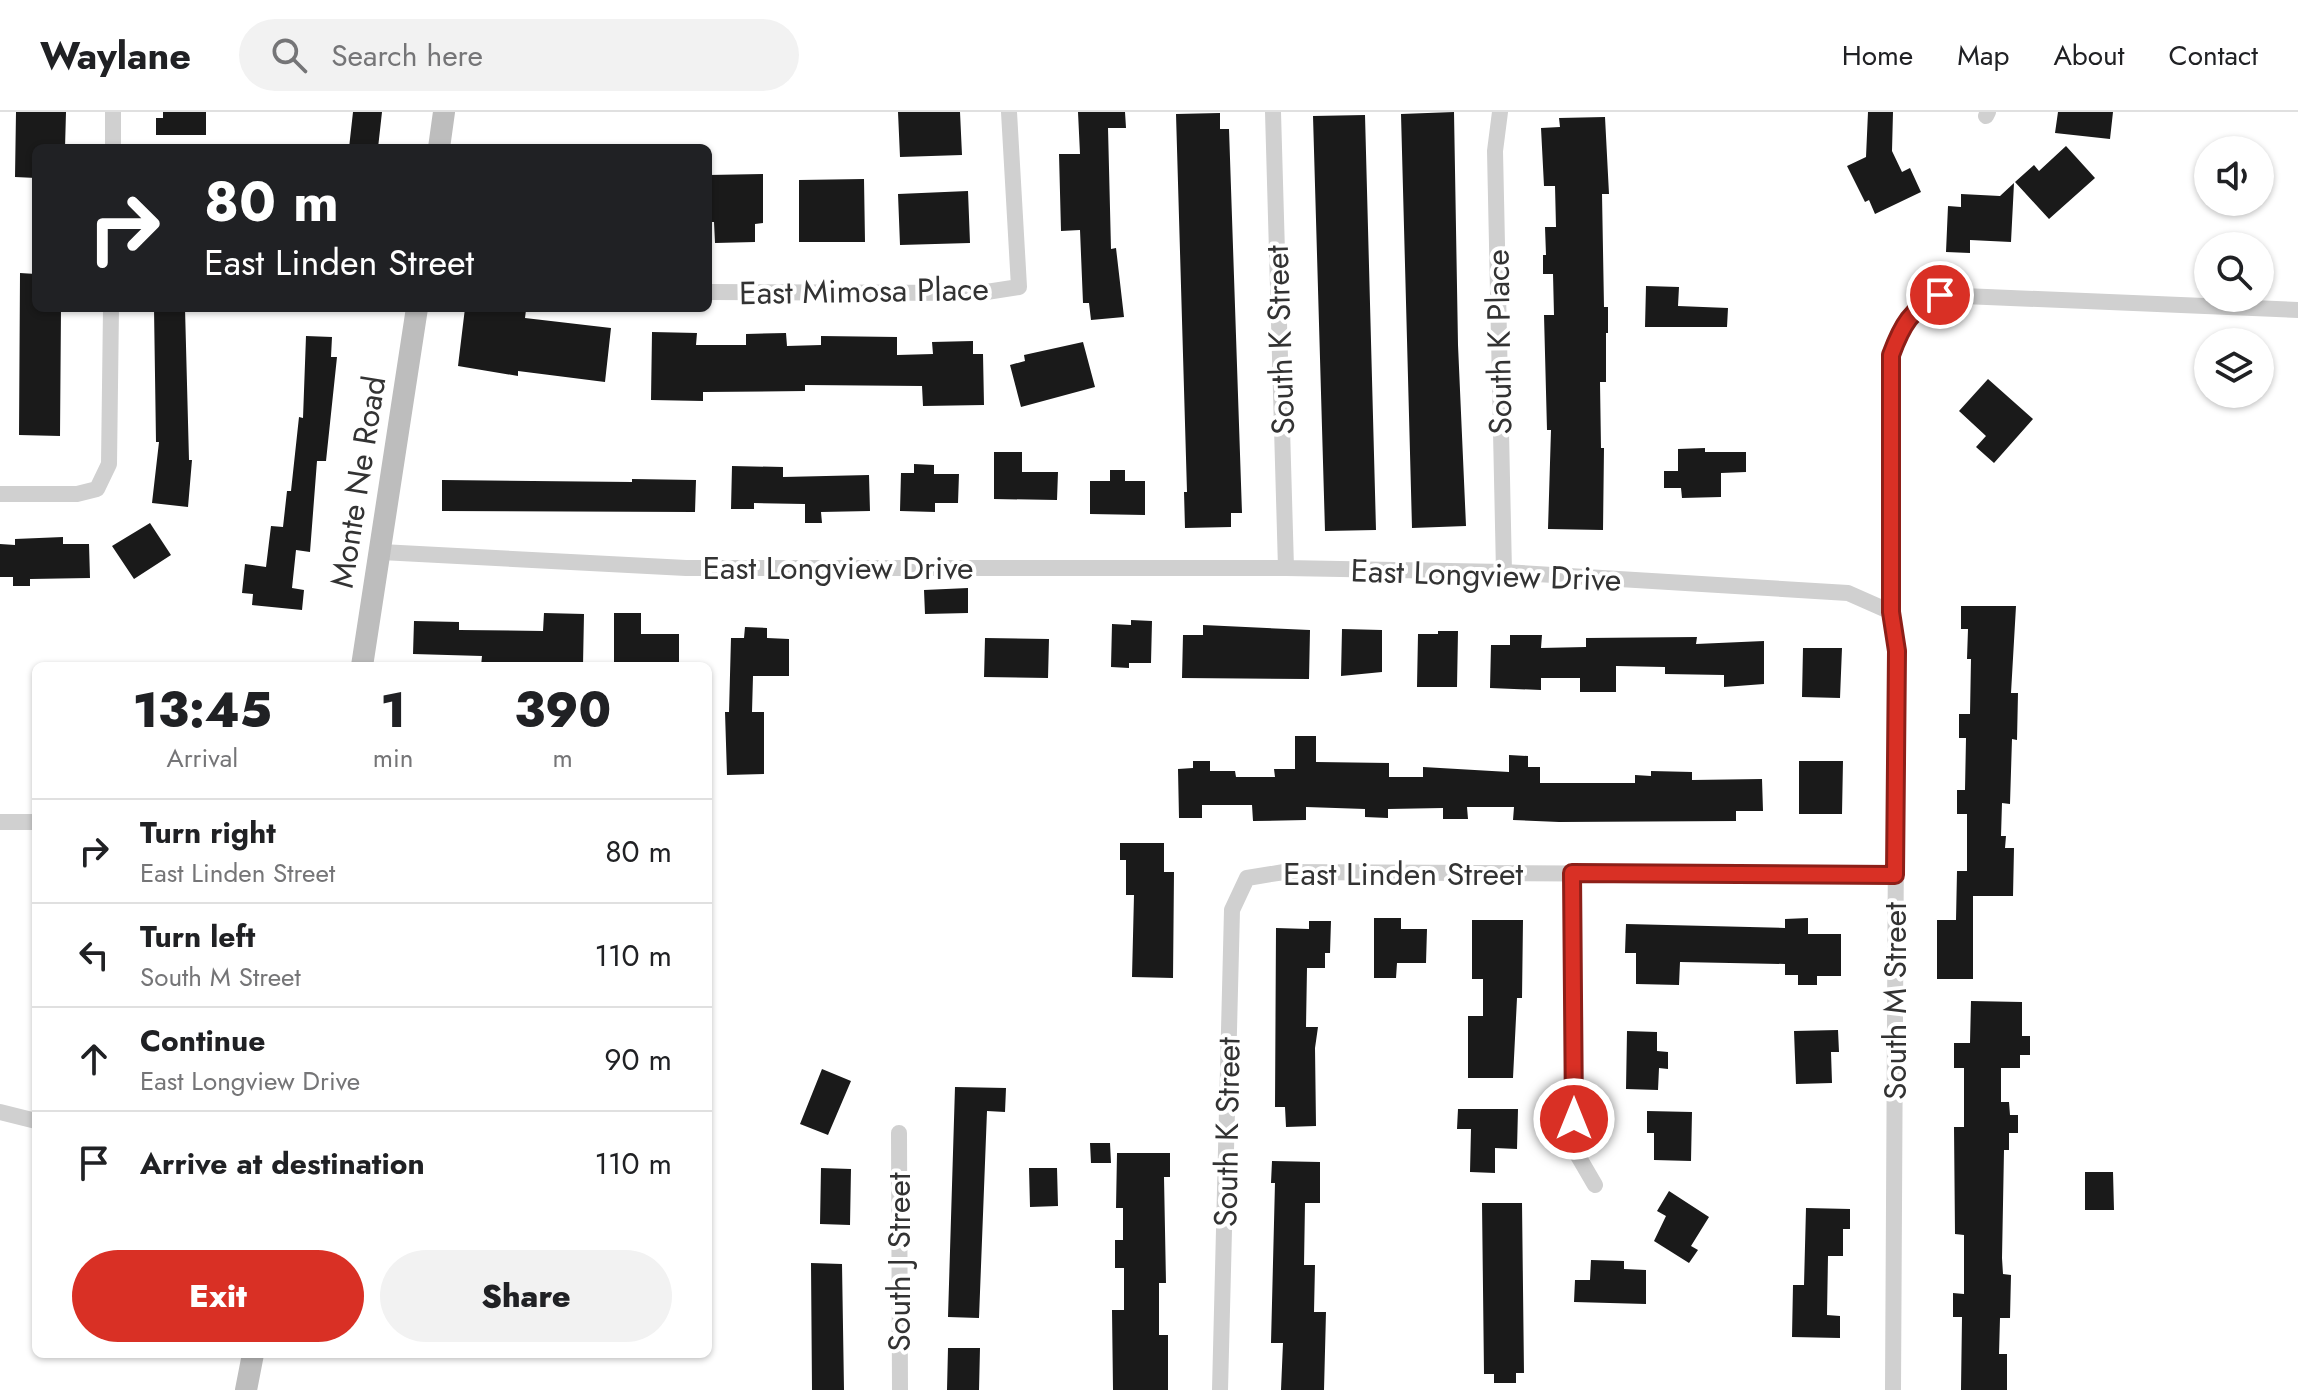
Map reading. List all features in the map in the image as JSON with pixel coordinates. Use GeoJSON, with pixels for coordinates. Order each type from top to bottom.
{"type":"FeatureCollection","features":[{"type":"Feature","properties":{"kind":"street"},"geometry":{"type":"LineString","coordinates":[[113,112],[113,144]]}},
{"type":"Feature","properties":{"kind":"street"},"geometry":{"type":"LineString","coordinates":[[440,144],[444,112]]}},
{"type":"Feature","properties":{"kind":"street","name":"East Mimosa Place"},"geometry":{"type":"LineString","coordinates":[[712,292],[980,293],[1019,287],[1009,112]]}},
{"type":"Feature","properties":{"kind":"street","name":"South K Street"},"geometry":{"type":"LineString","coordinates":[[1273,112],[1286,568]]}},
{"type":"Feature","properties":{"kind":"street","name":"South K Place"},"geometry":{"type":"LineString","coordinates":[[1500,112],[1495,151],[1504,572]]}},
{"type":"Feature","properties":{"kind":"street"},"geometry":{"type":"LineString","coordinates":[[1891,612],[1891,355],[1902,324],[1920,305],[1940,295],[1967,295],[2298,310]]}},
{"type":"Feature","properties":{"kind":"street"},"geometry":{"type":"LineString","coordinates":[[0,494],[77,494],[97,489],[109,464],[111,312]]}},
{"type":"Feature","properties":{"kind":"street","name":"Monte Ne Road"},"geometry":{"type":"LineString","coordinates":[[363,662],[416,312]]}},
{"type":"Feature","properties":{"kind":"street","name":"East Longview Drive"},"geometry":{"type":"LineString","coordinates":[[381,552],[686,568],[1286,568],[1504,572],[1848,593],[1891,612]]}},
{"type":"Feature","properties":{"kind":"street","name":"South M Street"},"geometry":{"type":"LineString","coordinates":[[1891,612],[1897,651],[1893,1390]]}},
{"type":"Feature","properties":{"kind":"street"},"geometry":{"type":"LineString","coordinates":[[0,822],[32,822]]}},
{"type":"Feature","properties":{"kind":"street","name":"East Linden Street"},"geometry":{"type":"LineString","coordinates":[[1247,878],[1284,872],[1895,875]]}},
{"type":"Feature","properties":{"kind":"street"},"geometry":{"type":"LineString","coordinates":[[1572,873],[1574,1149],[1595,1185]]}},
{"type":"Feature","properties":{"kind":"street","name":"South K Street"},"geometry":{"type":"LineString","coordinates":[[1220,1390],[1232,910],[1247,878]]}},
{"type":"Feature","properties":{"kind":"street"},"geometry":{"type":"LineString","coordinates":[[0,1112],[32,1120]]}},
{"type":"Feature","properties":{"kind":"street","name":"South J Street"},"geometry":{"type":"LineString","coordinates":[[899,1133],[900,1390]]}},
{"type":"Feature","properties":{"kind":"street"},"geometry":{"type":"LineString","coordinates":[[246,1390],[252,1358]]}},
{"type":"Feature","properties":{"kind":"building"},"geometry":{"type":"Polygon","coordinates":[[[16,112],[66,112],[65,144],[32,144],[32,178],[15,177],[16,112]]]}},
{"type":"Feature","properties":{"kind":"building"},"geometry":{"type":"Polygon","coordinates":[[[163,112],[206,112],[206,135],[156,135],[156,118],[163,118],[163,112]]]}},
{"type":"Feature","properties":{"kind":"building"},"geometry":{"type":"Polygon","coordinates":[[[353,112],[382,112],[378,144],[349,144],[353,112]]]}},
{"type":"Feature","properties":{"kind":"building"},"geometry":{"type":"Polygon","coordinates":[[[898,112],[960,112],[962,155],[900,157],[898,112]]]}},
{"type":"Feature","properties":{"kind":"building"},"geometry":{"type":"Polygon","coordinates":[[[1078,112],[1125,112],[1126,128],[1108,128],[1111,249],[1116,248],[1124,317],[1091,320],[1089,303],[1083,303],[1080,230],[1061,231],[1059,154],[1080,154],[1078,112]]]}},
{"type":"Feature","properties":{"kind":"building"},"geometry":{"type":"Polygon","coordinates":[[[1454,112],[1458,345],[1466,526],[1412,528],[1401,114],[1454,112]]]}},
{"type":"Feature","properties":{"kind":"building"},"geometry":{"type":"Polygon","coordinates":[[[1868,112],[1893,112],[1892,151],[1902,172],[1910,168],[1921,192],[1875,214],[1869,200],[1865,202],[1847,166],[1866,157],[1868,112]]]}},
{"type":"Feature","properties":{"kind":"building"},"geometry":{"type":"Polygon","coordinates":[[[2058,112],[2113,112],[2110,139],[2055,133],[2058,112]]]}},
{"type":"Feature","properties":{"kind":"building"},"geometry":{"type":"Polygon","coordinates":[[[1220,113],[1220,129],[1229,129],[1242,513],[1231,513],[1231,527],[1185,528],[1184,492],[1187,492],[1176,114],[1220,113]]]}},
{"type":"Feature","properties":{"kind":"building"},"geometry":{"type":"Polygon","coordinates":[[[1365,115],[1376,530],[1325,531],[1313,116],[1365,115]]]}},
{"type":"Feature","properties":{"kind":"building"},"geometry":{"type":"Polygon","coordinates":[[[1605,117],[1609,194],[1602,194],[1604,307],[1608,307],[1606,382],[1600,382],[1601,448],[1604,448],[1603,530],[1548,529],[1551,430],[1547,430],[1544,315],[1554,315],[1553,274],[1543,274],[1543,255],[1546,255],[1545,227],[1556,227],[1555,186],[1544,186],[1541,128],[1560,127],[1559,118],[1605,117]]]}},
{"type":"Feature","properties":{"kind":"building"},"geometry":{"type":"Polygon","coordinates":[[[2066,146],[2095,178],[2049,219],[2015,182],[2034,165],[2039,171],[2066,146]]]}},
{"type":"Feature","properties":{"kind":"building"},"geometry":{"type":"Polygon","coordinates":[[[763,174],[763,223],[755,224],[755,242],[715,243],[712,175],[763,174]]]}},
{"type":"Feature","properties":{"kind":"building"},"geometry":{"type":"Polygon","coordinates":[[[864,179],[865,242],[799,242],[799,180],[864,179]]]}},
{"type":"Feature","properties":{"kind":"building"},"geometry":{"type":"Polygon","coordinates":[[[2014,183],[2011,242],[1970,240],[1970,253],[1946,252],[1948,206],[1961,207],[1961,194],[2000,196],[2014,183]]]}},
{"type":"Feature","properties":{"kind":"building"},"geometry":{"type":"Polygon","coordinates":[[[968,191],[970,243],[900,245],[898,194],[968,191]]]}},
{"type":"Feature","properties":{"kind":"building"},"geometry":{"type":"Polygon","coordinates":[[[20,273],[32,274],[32,312],[61,312],[60,436],[19,435],[20,273]]]}},
{"type":"Feature","properties":{"kind":"building"},"geometry":{"type":"Polygon","coordinates":[[[1646,286],[1679,287],[1678,306],[1728,308],[1727,327],[1645,327],[1646,286]]]}},
{"type":"Feature","properties":{"kind":"building"},"geometry":{"type":"Polygon","coordinates":[[[154,312],[185,312],[189,460],[192,460],[188,507],[152,503],[159,442],[156,442],[154,312]]]}},
{"type":"Feature","properties":{"kind":"building"},"geometry":{"type":"Polygon","coordinates":[[[465,312],[526,312],[525,318],[611,328],[605,382],[518,371],[518,376],[458,366],[465,312]]]}},
{"type":"Feature","properties":{"kind":"building"},"geometry":{"type":"Polygon","coordinates":[[[652,332],[697,333],[696,345],[746,345],[746,334],[786,333],[787,346],[821,345],[821,336],[897,337],[897,355],[933,354],[932,342],[973,341],[973,354],[983,354],[984,405],[923,406],[922,386],[805,385],[805,391],[703,392],[703,401],[651,400],[652,332]]]}},
{"type":"Feature","properties":{"kind":"building"},"geometry":{"type":"Polygon","coordinates":[[[306,336],[332,337],[331,357],[337,357],[326,461],[317,461],[310,552],[296,550],[292,588],[304,590],[302,610],[252,605],[253,594],[242,593],[245,564],[266,567],[271,526],[283,527],[287,491],[291,491],[299,417],[303,418],[306,336]]]}},
{"type":"Feature","properties":{"kind":"building"},"geometry":{"type":"Polygon","coordinates":[[[1083,342],[1095,387],[1021,407],[1010,365],[1025,361],[1024,355],[1083,342]]]}},
{"type":"Feature","properties":{"kind":"building"},"geometry":{"type":"Polygon","coordinates":[[[1988,379],[2033,419],[1994,463],[1976,447],[1986,436],[1959,411],[1988,379]]]}},
{"type":"Feature","properties":{"kind":"building"},"geometry":{"type":"Polygon","coordinates":[[[1705,448],[1705,452],[1746,452],[1746,472],[1721,473],[1721,497],[1682,498],[1681,488],[1664,488],[1664,471],[1678,471],[1678,449],[1705,448]]]}},
{"type":"Feature","properties":{"kind":"building"},"geometry":{"type":"Polygon","coordinates":[[[994,452],[1022,452],[1022,472],[1058,472],[1057,500],[994,499],[994,452]]]}},
{"type":"Feature","properties":{"kind":"building"},"geometry":{"type":"Polygon","coordinates":[[[914,464],[934,465],[934,474],[959,474],[958,503],[935,503],[935,512],[900,511],[901,473],[914,473],[914,464]]]}},
{"type":"Feature","properties":{"kind":"building"},"geometry":{"type":"Polygon","coordinates":[[[732,466],[783,467],[783,477],[869,475],[870,511],[821,512],[822,523],[805,523],[805,504],[754,503],[754,509],[731,509],[732,466]]]}},
{"type":"Feature","properties":{"kind":"building"},"geometry":{"type":"Polygon","coordinates":[[[1110,470],[1125,470],[1125,481],[1145,481],[1145,515],[1090,514],[1090,481],[1110,481],[1110,470]]]}},
{"type":"Feature","properties":{"kind":"building"},"geometry":{"type":"Polygon","coordinates":[[[632,479],[696,480],[695,512],[442,511],[442,480],[632,482],[632,479]]]}},
{"type":"Feature","properties":{"kind":"building"},"geometry":{"type":"Polygon","coordinates":[[[150,523],[171,555],[134,579],[112,546],[150,523]]]}},
{"type":"Feature","properties":{"kind":"building"},"geometry":{"type":"Polygon","coordinates":[[[63,537],[63,544],[89,544],[90,578],[30,579],[30,586],[13,586],[13,577],[0,577],[0,544],[15,545],[15,539],[63,537]]]}},
{"type":"Feature","properties":{"kind":"building"},"geometry":{"type":"Polygon","coordinates":[[[968,588],[968,613],[925,614],[924,590],[968,588]]]}},
{"type":"Feature","properties":{"kind":"building"},"geometry":{"type":"Polygon","coordinates":[[[1961,606],[2016,606],[2011,693],[2018,693],[2017,740],[2012,739],[2010,804],[2002,803],[2001,836],[2006,836],[2005,848],[2014,848],[2013,896],[1973,896],[1973,979],[1937,979],[1937,920],[1956,920],[1957,871],[1967,871],[1967,814],[1957,814],[1957,790],[1965,790],[1966,738],[1959,738],[1959,714],[1970,714],[1971,659],[1967,659],[1968,629],[1961,629],[1961,606]]]}},
{"type":"Feature","properties":{"kind":"building"},"geometry":{"type":"Polygon","coordinates":[[[544,613],[584,614],[583,662],[481,662],[482,656],[413,654],[414,621],[459,622],[459,630],[543,631],[544,613]]]}},
{"type":"Feature","properties":{"kind":"building"},"geometry":{"type":"Polygon","coordinates":[[[614,613],[641,613],[641,634],[679,634],[679,662],[614,662],[614,613]]]}},
{"type":"Feature","properties":{"kind":"building"},"geometry":{"type":"Polygon","coordinates":[[[1131,620],[1152,621],[1151,663],[1129,663],[1129,668],[1111,667],[1112,624],[1131,625],[1131,620]]]}},
{"type":"Feature","properties":{"kind":"building"},"geometry":{"type":"Polygon","coordinates":[[[1203,625],[1310,630],[1309,679],[1182,678],[1183,635],[1203,635],[1203,625]]]}},
{"type":"Feature","properties":{"kind":"building"},"geometry":{"type":"Polygon","coordinates":[[[745,627],[767,628],[767,638],[789,639],[789,676],[753,676],[752,712],[764,712],[764,774],[727,775],[725,712],[729,712],[731,638],[744,638],[745,627]]]}},
{"type":"Feature","properties":{"kind":"building"},"geometry":{"type":"Polygon","coordinates":[[[1342,629],[1382,630],[1382,672],[1341,676],[1342,629]]]}},
{"type":"Feature","properties":{"kind":"building"},"geometry":{"type":"Polygon","coordinates":[[[1438,631],[1458,631],[1457,687],[1417,687],[1418,634],[1438,634],[1438,631]]]}},
{"type":"Feature","properties":{"kind":"building"},"geometry":{"type":"Polygon","coordinates":[[[1510,635],[1542,635],[1541,648],[1586,647],[1586,638],[1697,637],[1696,644],[1764,641],[1764,684],[1724,687],[1724,675],[1665,674],[1665,667],[1616,666],[1616,692],[1580,692],[1580,678],[1541,678],[1541,690],[1490,688],[1491,645],[1510,645],[1510,635]]]}},
{"type":"Feature","properties":{"kind":"building"},"geometry":{"type":"Polygon","coordinates":[[[985,638],[1049,639],[1048,678],[984,677],[985,638]]]}},
{"type":"Feature","properties":{"kind":"building"},"geometry":{"type":"Polygon","coordinates":[[[1803,648],[1842,648],[1840,698],[1802,697],[1803,648]]]}},
{"type":"Feature","properties":{"kind":"building"},"geometry":{"type":"Polygon","coordinates":[[[1295,736],[1316,736],[1316,762],[1389,763],[1389,777],[1423,777],[1423,767],[1509,772],[1509,755],[1528,756],[1528,767],[1540,767],[1540,783],[1635,783],[1635,775],[1651,776],[1651,771],[1692,772],[1692,780],[1762,779],[1763,811],[1736,811],[1736,821],[1559,822],[1513,820],[1514,807],[1467,807],[1468,819],[1443,819],[1443,808],[1388,809],[1388,818],[1365,817],[1365,809],[1306,807],[1306,820],[1253,821],[1252,805],[1202,805],[1202,818],[1179,818],[1178,769],[1193,768],[1193,761],[1210,761],[1210,771],[1235,771],[1236,777],[1275,777],[1274,769],[1295,769],[1295,736]]]}},
{"type":"Feature","properties":{"kind":"building"},"geometry":{"type":"Polygon","coordinates":[[[1799,761],[1843,761],[1842,814],[1799,814],[1799,761]]]}},
{"type":"Feature","properties":{"kind":"building"},"geometry":{"type":"Polygon","coordinates":[[[1120,843],[1164,843],[1164,872],[1174,872],[1173,978],[1132,977],[1134,895],[1126,895],[1126,860],[1120,860],[1120,843]]]}},
{"type":"Feature","properties":{"kind":"building"},"geometry":{"type":"Polygon","coordinates":[[[1374,918],[1401,918],[1401,929],[1427,929],[1426,963],[1397,963],[1396,978],[1374,978],[1374,918]]]}},
{"type":"Feature","properties":{"kind":"building"},"geometry":{"type":"Polygon","coordinates":[[[1808,918],[1808,934],[1841,934],[1841,976],[1817,976],[1817,985],[1798,985],[1798,975],[1785,975],[1785,964],[1680,962],[1679,985],[1636,984],[1636,953],[1625,953],[1626,924],[1785,928],[1785,919],[1808,918]]]}},
{"type":"Feature","properties":{"kind":"building"},"geometry":{"type":"Polygon","coordinates":[[[1472,920],[1523,920],[1522,998],[1517,998],[1513,1078],[1468,1078],[1468,1016],[1483,1016],[1483,979],[1472,979],[1472,920]]]}},
{"type":"Feature","properties":{"kind":"building"},"geometry":{"type":"Polygon","coordinates":[[[1309,921],[1331,921],[1330,953],[1325,953],[1325,968],[1307,968],[1306,1027],[1318,1027],[1315,1048],[1316,1126],[1286,1127],[1285,1107],[1275,1107],[1276,928],[1309,929],[1309,921]]]}},
{"type":"Feature","properties":{"kind":"building"},"geometry":{"type":"Polygon","coordinates":[[[1971,1001],[2022,1002],[2022,1036],[2030,1036],[2030,1055],[2020,1055],[2020,1068],[2001,1068],[2001,1102],[2009,1102],[2010,1115],[2018,1115],[2018,1133],[2009,1133],[2009,1150],[2004,1150],[2002,1258],[2003,1274],[2011,1275],[2010,1318],[2000,1318],[1999,1354],[2007,1354],[2007,1390],[1961,1390],[1962,1317],[1953,1317],[1953,1293],[1964,1294],[1964,1235],[1955,1234],[1954,1127],[1964,1127],[1964,1068],[1954,1068],[1954,1043],[1970,1043],[1971,1001]]]}},
{"type":"Feature","properties":{"kind":"building"},"geometry":{"type":"Polygon","coordinates":[[[1838,1030],[1839,1052],[1831,1052],[1832,1083],[1796,1084],[1794,1031],[1838,1030]]]}},
{"type":"Feature","properties":{"kind":"building"},"geometry":{"type":"Polygon","coordinates":[[[1627,1031],[1657,1032],[1657,1051],[1668,1052],[1668,1069],[1659,1068],[1658,1090],[1626,1089],[1627,1031]]]}},
{"type":"Feature","properties":{"kind":"building"},"geometry":{"type":"Polygon","coordinates":[[[822,1069],[851,1081],[828,1135],[800,1124],[822,1069]]]}},
{"type":"Feature","properties":{"kind":"building"},"geometry":{"type":"Polygon","coordinates":[[[955,1087],[1006,1088],[1005,1112],[987,1111],[979,1318],[948,1317],[955,1087]]]}},
{"type":"Feature","properties":{"kind":"building"},"geometry":{"type":"Polygon","coordinates":[[[1458,1109],[1518,1109],[1517,1149],[1495,1148],[1495,1173],[1470,1172],[1471,1129],[1457,1129],[1458,1109]]]}},
{"type":"Feature","properties":{"kind":"building"},"geometry":{"type":"Polygon","coordinates":[[[1647,1111],[1692,1112],[1691,1161],[1654,1160],[1654,1133],[1647,1133],[1647,1111]]]}},
{"type":"Feature","properties":{"kind":"building"},"geometry":{"type":"Polygon","coordinates":[[[1090,1143],[1110,1143],[1111,1163],[1091,1163],[1090,1143]]]}},
{"type":"Feature","properties":{"kind":"building"},"geometry":{"type":"Polygon","coordinates":[[[1117,1153],[1170,1153],[1170,1177],[1164,1177],[1166,1283],[1159,1283],[1159,1335],[1168,1335],[1168,1390],[1113,1390],[1112,1310],[1124,1310],[1124,1268],[1115,1268],[1115,1240],[1123,1240],[1123,1208],[1116,1208],[1117,1153]]]}},
{"type":"Feature","properties":{"kind":"building"},"geometry":{"type":"Polygon","coordinates":[[[1272,1161],[1320,1162],[1320,1203],[1305,1203],[1304,1265],[1315,1265],[1314,1312],[1326,1312],[1324,1390],[1281,1390],[1283,1343],[1271,1343],[1275,1183],[1271,1183],[1272,1161]]]}},
{"type":"Feature","properties":{"kind":"building"},"geometry":{"type":"Polygon","coordinates":[[[821,1168],[851,1169],[850,1225],[820,1224],[821,1168]]]}},
{"type":"Feature","properties":{"kind":"building"},"geometry":{"type":"Polygon","coordinates":[[[1029,1168],[1057,1168],[1058,1206],[1030,1207],[1029,1168]]]}},
{"type":"Feature","properties":{"kind":"building"},"geometry":{"type":"Polygon","coordinates":[[[2085,1172],[2113,1172],[2114,1210],[2085,1210],[2085,1172]]]}},
{"type":"Feature","properties":{"kind":"building"},"geometry":{"type":"Polygon","coordinates":[[[1669,1191],[1709,1217],[1691,1246],[1698,1250],[1689,1263],[1654,1241],[1666,1216],[1657,1211],[1669,1191]]]}},
{"type":"Feature","properties":{"kind":"building"},"geometry":{"type":"Polygon","coordinates":[[[1482,1203],[1522,1203],[1524,1373],[1516,1373],[1516,1383],[1494,1383],[1494,1374],[1484,1374],[1482,1203]]]}},
{"type":"Feature","properties":{"kind":"building"},"geometry":{"type":"Polygon","coordinates":[[[1806,1208],[1850,1209],[1850,1229],[1843,1229],[1843,1256],[1828,1256],[1827,1315],[1840,1316],[1840,1338],[1792,1337],[1793,1285],[1804,1285],[1806,1208]]]}},
{"type":"Feature","properties":{"kind":"building"},"geometry":{"type":"Polygon","coordinates":[[[1591,1260],[1624,1261],[1624,1269],[1646,1270],[1646,1304],[1574,1302],[1575,1280],[1590,1280],[1591,1260]]]}},
{"type":"Feature","properties":{"kind":"building"},"geometry":{"type":"Polygon","coordinates":[[[811,1263],[842,1264],[844,1390],[812,1390],[811,1263]]]}},
{"type":"Feature","properties":{"kind":"building"},"geometry":{"type":"Polygon","coordinates":[[[948,1348],[980,1348],[979,1390],[947,1390],[948,1348]]]}},
{"type":"Feature","properties":{"kind":"route"},"geometry":{"type":"LineString","coordinates":[[1574,1119],[1572,873],[1895,875],[1897,651],[1891,612],[1891,355],[1902,324],[1920,305],[1940,295]]}}]}
